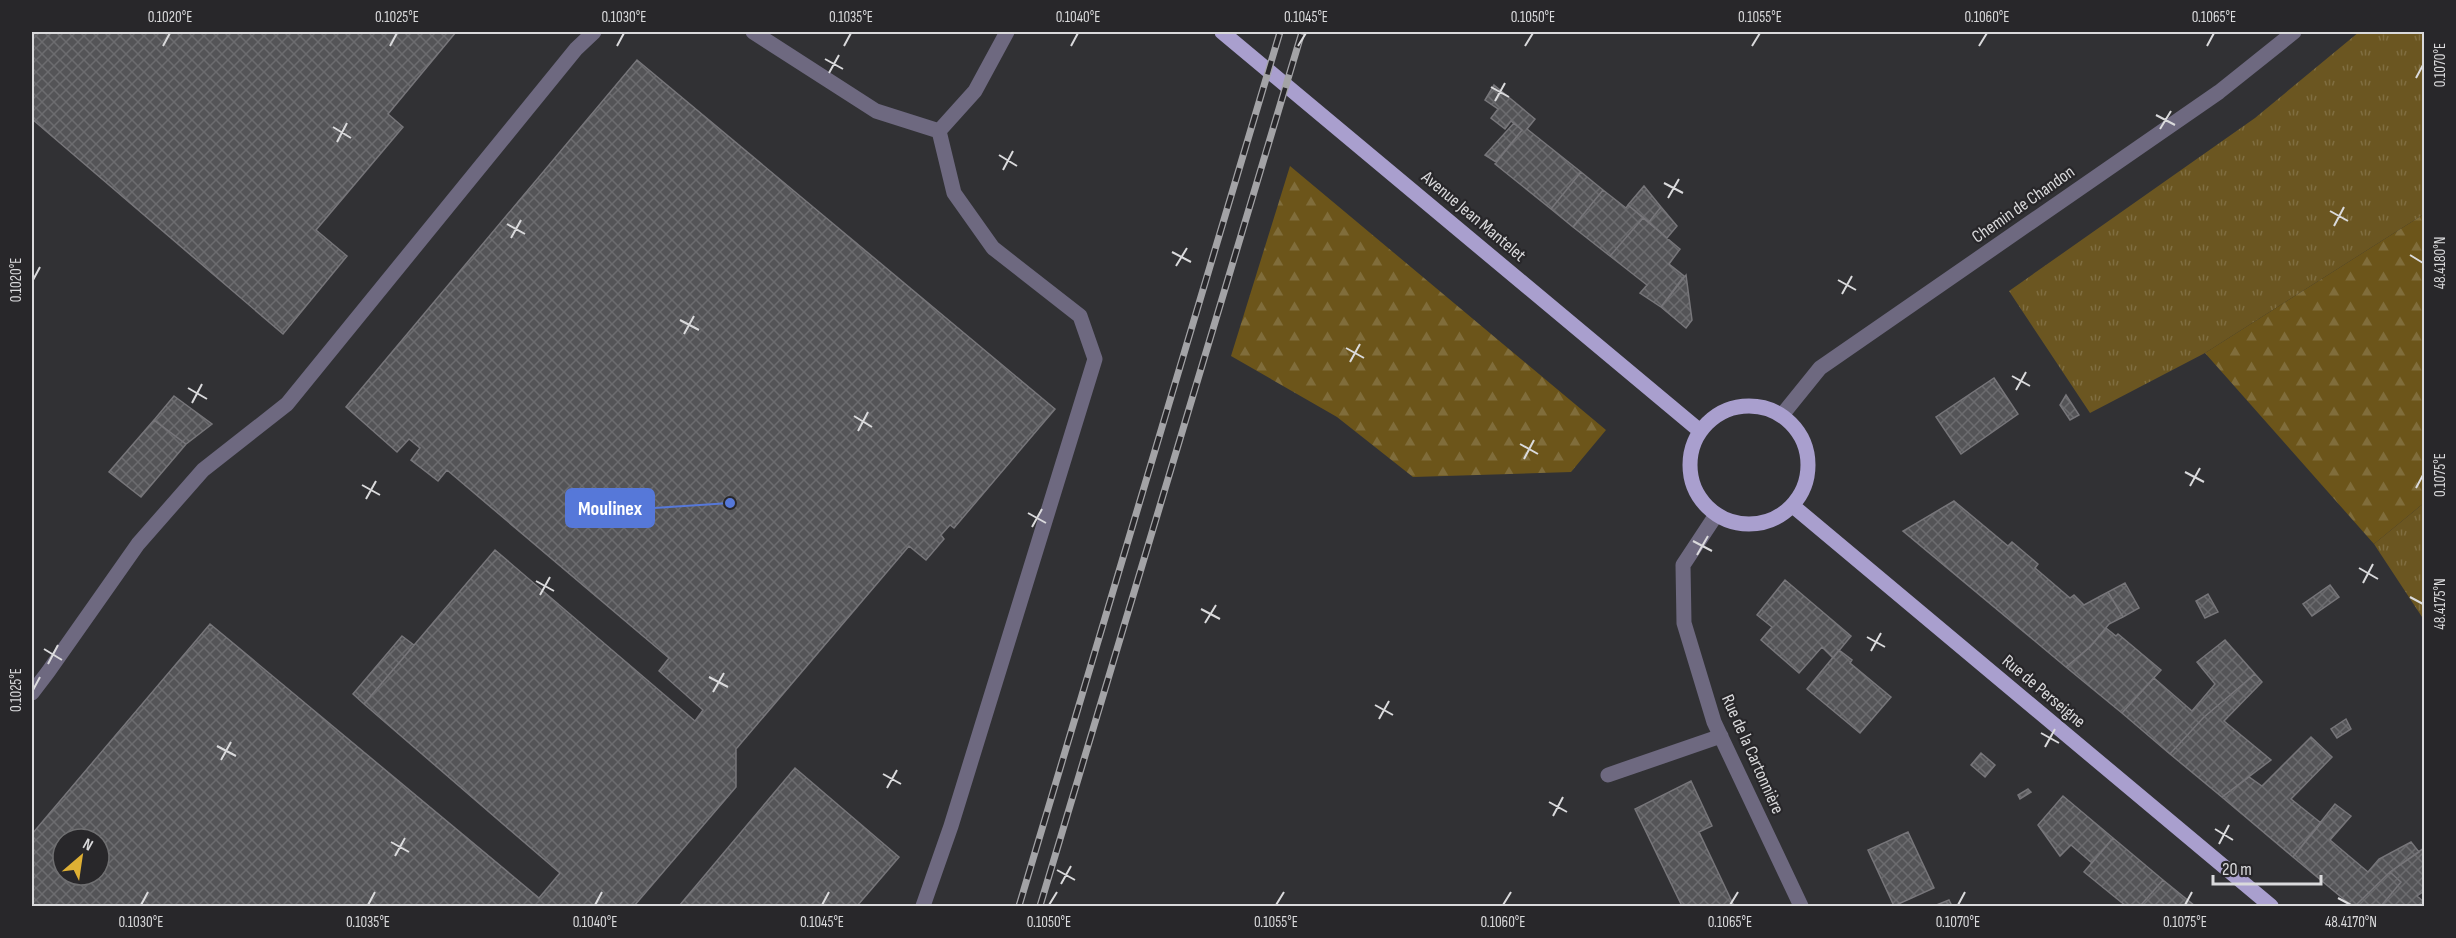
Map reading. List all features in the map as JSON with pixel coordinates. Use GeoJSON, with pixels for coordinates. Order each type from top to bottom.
{"type":"FeatureCollection","features":[{"type":"Feature","properties":{"kind":"main road","name":"Avenue Jean Mantelet"},"geometry":{"type":"LineString","coordinates":[[1222,32],[1700,431]]}},
{"type":"Feature","properties":{"kind":"main road"},"geometry":{"type":"LineString","coordinates":[[1747,405],[1765,407],[1782,415],[1797,429],[1806,448],[1809,468],[1804,489],[1793,506],[1776,518],[1756,524],[1735,523],[1716,515],[1702,502],[1693,485],[1689,467],[1692,448],[1700,431],[1712,417],[1729,409],[1747,405]]}},
{"type":"Feature","properties":{"kind":"main road","name":"Rue de Perseigne"},"geometry":{"type":"LineString","coordinates":[[1793,506],[2271,906]]}},
{"type":"Feature","properties":{"kind":"street"},"geometry":{"type":"LineString","coordinates":[[32,693],[138,544],[203,470],[287,404],[576,50],[594,32]]}},
{"type":"Feature","properties":{"kind":"street"},"geometry":{"type":"LineString","coordinates":[[753,32],[876,111],[939,130]]}},
{"type":"Feature","properties":{"kind":"street"},"geometry":{"type":"LineString","coordinates":[[939,130],[975,91],[1007,32]]}},
{"type":"Feature","properties":{"kind":"street","name":"Chemin de Chandon"},"geometry":{"type":"LineString","coordinates":[[1782,415],[1820,368],[2219,92],[2294,32]]}},
{"type":"Feature","properties":{"kind":"street"},"geometry":{"type":"LineString","coordinates":[[922,906],[955,814],[1095,359],[1080,316],[993,248],[954,194],[939,130]]}},
{"type":"Feature","properties":{"kind":"street","name":"Rue de la Cartonnière"},"geometry":{"type":"LineString","coordinates":[[1716,515],[1683,565],[1684,623],[1714,722],[1801,906]]}},
{"type":"Feature","properties":{"kind":"street"},"geometry":{"type":"LineString","coordinates":[[1608,775],[1721,736]]}},
{"type":"Feature","properties":{"kind":"green space"},"geometry":{"type":"Polygon","coordinates":[[[2359,32],[2424,32],[2424,214],[2205,353],[2090,413],[2009,291],[2255,118],[2359,32]]]}},
{"type":"Feature","properties":{"kind":"green space"},"geometry":{"type":"Polygon","coordinates":[[[1290,166],[1606,430],[1571,472],[1413,477],[1337,417],[1231,356],[1290,166]]]}},
{"type":"Feature","properties":{"kind":"green space"},"geometry":{"type":"Polygon","coordinates":[[[2424,214],[2424,503],[2374,544],[2205,353],[2424,214]]]}},
{"type":"Feature","properties":{"kind":"green space"},"geometry":{"type":"Polygon","coordinates":[[[2424,503],[2424,620],[2374,544],[2424,503]]]}},
{"type":"Feature","properties":{"kind":"building"},"geometry":{"type":"Polygon","coordinates":[[[32,32],[456,32],[388,114],[403,127],[316,230],[347,256],[283,334],[32,119],[32,32]]]}},
{"type":"Feature","properties":{"kind":"building"},"geometry":{"type":"Polygon","coordinates":[[[637,60],[1055,409],[954,528],[950,525],[941,535],[944,539],[926,560],[909,546],[736,749],[736,787],[634,906],[32,906],[32,834],[210,624],[539,898],[560,873],[364,704],[495,550],[695,721],[703,710],[659,671],[669,658],[447,470],[438,481],[411,460],[420,448],[409,439],[397,452],[346,407],[637,60]]]}},
{"type":"Feature","properties":{"kind":"building"},"geometry":{"type":"Polygon","coordinates":[[[1494,85],[1535,119],[1527,129],[1581,172],[1551,209],[1495,164],[1522,130],[1511,121],[1505,129],[1491,118],[1498,109],[1485,100],[1494,85]]]}},
{"type":"Feature","properties":{"kind":"building"},"geometry":{"type":"Polygon","coordinates":[[[1514,123],[1522,130],[1496,162],[1485,155],[1514,123]]]}},
{"type":"Feature","properties":{"kind":"building"},"geometry":{"type":"Polygon","coordinates":[[[1581,172],[1603,190],[1573,227],[1551,209],[1581,172]]]}},
{"type":"Feature","properties":{"kind":"building"},"geometry":{"type":"Polygon","coordinates":[[[1644,186],[1661,207],[1649,222],[1628,205],[1644,186]]]}},
{"type":"Feature","properties":{"kind":"building"},"geometry":{"type":"Polygon","coordinates":[[[1603,190],[1626,208],[1628,205],[1643,218],[1610,256],[1573,227],[1603,190]]]}},
{"type":"Feature","properties":{"kind":"building"},"geometry":{"type":"Polygon","coordinates":[[[1661,207],[1677,226],[1667,238],[1649,222],[1661,207]]]}},
{"type":"Feature","properties":{"kind":"building"},"geometry":{"type":"Polygon","coordinates":[[[1643,218],[1680,249],[1669,264],[1684,276],[1661,307],[1640,293],[1647,285],[1610,256],[1643,218]]]}},
{"type":"Feature","properties":{"kind":"building"},"geometry":{"type":"Polygon","coordinates":[[[1686,275],[1692,320],[1686,328],[1661,307],[1686,275]]]}},
{"type":"Feature","properties":{"kind":"building"},"geometry":{"type":"Polygon","coordinates":[[[1994,378],[2018,414],[1961,454],[1936,417],[1994,378]]]}},
{"type":"Feature","properties":{"kind":"building"},"geometry":{"type":"Polygon","coordinates":[[[2066,395],[2079,415],[2070,420],[2060,405],[2066,395]]]}},
{"type":"Feature","properties":{"kind":"building"},"geometry":{"type":"Polygon","coordinates":[[[174,396],[212,424],[186,444],[154,420],[174,396]]]}},
{"type":"Feature","properties":{"kind":"building"},"geometry":{"type":"Polygon","coordinates":[[[154,420],[186,444],[141,497],[109,472],[154,420]]]}},
{"type":"Feature","properties":{"kind":"building"},"geometry":{"type":"Polygon","coordinates":[[[1954,501],[2008,546],[2012,542],[2038,564],[2035,568],[2070,598],[2074,595],[2084,605],[2108,592],[2123,617],[2109,624],[2090,647],[2066,667],[1903,531],[1954,501]]]}},
{"type":"Feature","properties":{"kind":"building"},"geometry":{"type":"Polygon","coordinates":[[[1785,580],[1851,636],[1833,658],[1822,647],[1799,673],[1761,640],[1772,627],[1757,615],[1785,580]]]}},
{"type":"Feature","properties":{"kind":"building"},"geometry":{"type":"Polygon","coordinates":[[[2125,583],[2139,608],[2123,617],[2108,592],[2125,583]]]}},
{"type":"Feature","properties":{"kind":"building"},"geometry":{"type":"Polygon","coordinates":[[[2330,585],[2339,597],[2312,616],[2303,604],[2330,585]]]}},
{"type":"Feature","properties":{"kind":"building"},"geometry":{"type":"Polygon","coordinates":[[[2208,594],[2218,612],[2205,618],[2196,601],[2208,594]]]}},
{"type":"Feature","properties":{"kind":"building"},"geometry":{"type":"Polygon","coordinates":[[[2106,628],[2116,636],[2118,634],[2161,670],[2122,713],[2066,667],[2090,647],[2106,628]]]}},
{"type":"Feature","properties":{"kind":"building"},"geometry":{"type":"Polygon","coordinates":[[[402,636],[414,645],[364,704],[353,694],[402,636]]]}},
{"type":"Feature","properties":{"kind":"building"},"geometry":{"type":"Polygon","coordinates":[[[2225,640],[2255,674],[2203,718],[2170,754],[2122,713],[2154,678],[2192,711],[2215,684],[2197,662],[2225,640]]]}},
{"type":"Feature","properties":{"kind":"building"},"geometry":{"type":"Polygon","coordinates":[[[1839,650],[1852,660],[1850,663],[1891,697],[1860,733],[1807,689],[1839,650]]]}},
{"type":"Feature","properties":{"kind":"building"},"geometry":{"type":"Polygon","coordinates":[[[2255,674],[2262,682],[2224,721],[2271,760],[2222,797],[2170,754],[2203,718],[2255,674]]]}},
{"type":"Feature","properties":{"kind":"building"},"geometry":{"type":"Polygon","coordinates":[[[2346,719],[2351,729],[2337,738],[2331,729],[2346,719]]]}},
{"type":"Feature","properties":{"kind":"building"},"geometry":{"type":"Polygon","coordinates":[[[2311,737],[2332,757],[2291,799],[2321,823],[2293,857],[2222,797],[2249,777],[2262,786],[2311,737]]]}},
{"type":"Feature","properties":{"kind":"building"},"geometry":{"type":"Polygon","coordinates":[[[1981,753],[1995,765],[1985,777],[1971,765],[1981,753]]]}},
{"type":"Feature","properties":{"kind":"building"},"geometry":{"type":"Polygon","coordinates":[[[795,768],[899,857],[857,906],[679,906],[795,768]]]}},
{"type":"Feature","properties":{"kind":"building"},"geometry":{"type":"Polygon","coordinates":[[[1691,781],[1712,826],[1699,832],[1734,906],[1682,906],[1635,809],[1691,781]]]}},
{"type":"Feature","properties":{"kind":"building"},"geometry":{"type":"Polygon","coordinates":[[[2028,789],[2031,792],[2020,799],[2018,795],[2028,789]]]}},
{"type":"Feature","properties":{"kind":"building"},"geometry":{"type":"Polygon","coordinates":[[[2063,796],[2113,838],[2092,863],[2071,845],[2060,856],[2038,825],[2063,796]]]}},
{"type":"Feature","properties":{"kind":"building"},"geometry":{"type":"Polygon","coordinates":[[[2335,804],[2351,816],[2330,840],[2368,872],[2379,859],[2411,842],[2419,852],[2390,872],[2355,906],[2352,906],[2293,857],[2335,804]]]}},
{"type":"Feature","properties":{"kind":"building"},"geometry":{"type":"Polygon","coordinates":[[[1908,832],[1934,888],[1894,906],[1868,850],[1908,832]]]}},
{"type":"Feature","properties":{"kind":"building"},"geometry":{"type":"Polygon","coordinates":[[[2113,838],[2163,880],[2140,906],[2126,906],[2084,872],[2113,838]]]}},
{"type":"Feature","properties":{"kind":"building"},"geometry":{"type":"Polygon","coordinates":[[[2424,848],[2424,891],[2417,896],[2424,902],[2424,906],[2381,906],[2401,882],[2390,872],[2424,848]]]}},
{"type":"Feature","properties":{"kind":"building"},"geometry":{"type":"Polygon","coordinates":[[[2390,872],[2401,882],[2381,906],[2355,906],[2390,872]]]}},
{"type":"Feature","properties":{"kind":"building"},"geometry":{"type":"Polygon","coordinates":[[[2163,880],[2195,906],[2140,906],[2163,880]]]}},
{"type":"Feature","properties":{"kind":"building"},"geometry":{"type":"Polygon","coordinates":[[[1949,900],[1952,906],[1934,906],[1949,900]]]}},
{"type":"Feature","properties":{"kind":"railway"},"geometry":{"type":"LineString","coordinates":[[1019,906],[1280,32]]}},
{"type":"Feature","properties":{"kind":"railway"},"geometry":{"type":"LineString","coordinates":[[1040,906],[1302,32]]}},
{"type":"Feature","properties":{"kind":"place","name":"Moulinex"},"geometry":{"type":"Point","coordinates":[730,503]}}]}
